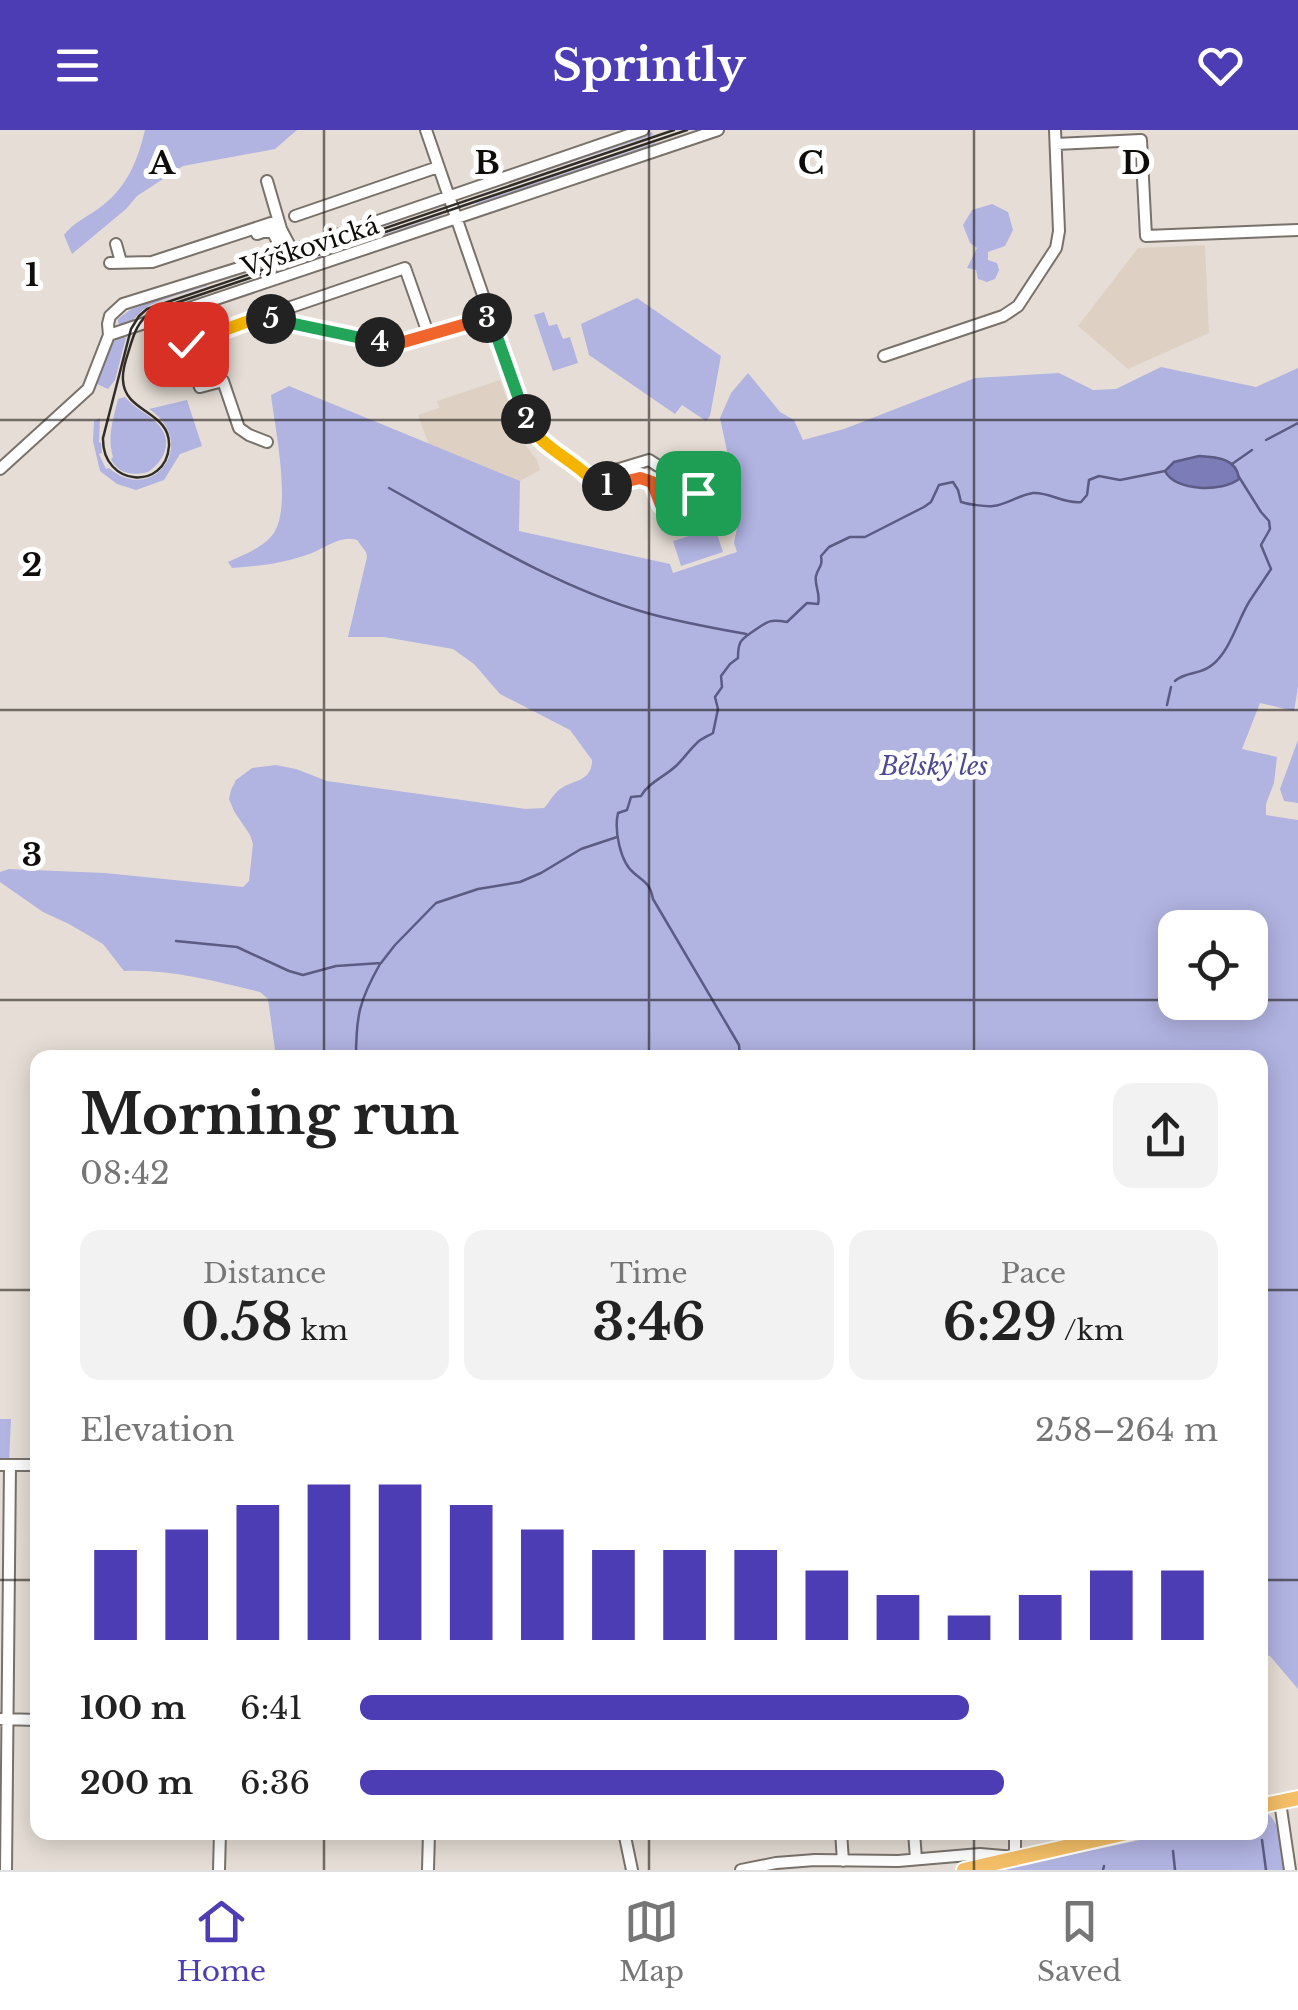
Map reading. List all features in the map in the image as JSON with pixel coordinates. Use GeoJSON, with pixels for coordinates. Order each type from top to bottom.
{"type":"FeatureCollection","features":[{"type":"Feature","properties":{"kind":"main road"},"geometry":{"type":"LineString","coordinates":[[1268,1804],[1298,1798]]}},
{"type":"Feature","properties":{"kind":"main road"},"geometry":{"type":"LineString","coordinates":[[964,1870],[1094,1840]]}},
{"type":"Feature","properties":{"kind":"street"},"geometry":{"type":"LineString","coordinates":[[426,130],[527,423],[542,441],[590,475],[599,488],[640,478],[652,482],[661,505],[698,493],[708,521]]}},
{"type":"Feature","properties":{"kind":"street","name":"Výškovická"},"geometry":{"type":"LineString","coordinates":[[643,130],[449,201],[123,304],[110,316],[109,335],[718,130]]}},
{"type":"Feature","properties":{"kind":"street"},"geometry":{"type":"LineString","coordinates":[[884,356],[1003,316],[1018,306],[1056,248],[1059,230],[1055,130]]}},
{"type":"Feature","properties":{"kind":"street"},"geometry":{"type":"LineString","coordinates":[[1056,144],[1141,135],[1146,236],[1298,230]]}},
{"type":"Feature","properties":{"kind":"street"},"geometry":{"type":"LineString","coordinates":[[295,216],[438,168]]}},
{"type":"Feature","properties":{"kind":"street","name":"Výškovická"},"geometry":{"type":"LineString","coordinates":[[267,181],[288,252]]}},
{"type":"Feature","properties":{"kind":"street","name":"Výškovická"},"geometry":{"type":"LineString","coordinates":[[116,244],[116,263],[152,262],[271,223],[282,229]]}},
{"type":"Feature","properties":{"kind":"street","name":"Výškovická"},"geometry":{"type":"LineString","coordinates":[[247,237],[266,231],[273,233],[288,252]]}},
{"type":"Feature","properties":{"kind":"street"},"geometry":{"type":"LineString","coordinates":[[266,442],[239,428],[223,381],[200,387],[186,344],[406,268],[429,336]]}},
{"type":"Feature","properties":{"kind":"street"},"geometry":{"type":"LineString","coordinates":[[195,306],[209,334]]}},
{"type":"Feature","properties":{"kind":"street"},"geometry":{"type":"LineString","coordinates":[[260,317],[390,344],[490,317]]}},
{"type":"Feature","properties":{"kind":"street"},"geometry":{"type":"LineString","coordinates":[[0,470],[88,389],[109,335]]}},
{"type":"Feature","properties":{"kind":"street"},"geometry":{"type":"LineString","coordinates":[[590,475],[649,460],[663,469]]}},
{"type":"Feature","properties":{"kind":"street"},"geometry":{"type":"LineString","coordinates":[[6,1870],[5,1465],[30,1466]]}},
{"type":"Feature","properties":{"kind":"street"},"geometry":{"type":"LineString","coordinates":[[4,1720],[30,1720]]}},
{"type":"Feature","properties":{"kind":"street"},"geometry":{"type":"LineString","coordinates":[[1280,1802],[1290,1870]]}},
{"type":"Feature","properties":{"kind":"street"},"geometry":{"type":"LineString","coordinates":[[219,1870],[220,1840]]}},
{"type":"Feature","properties":{"kind":"street"},"geometry":{"type":"LineString","coordinates":[[428,1870],[429,1840]]}},
{"type":"Feature","properties":{"kind":"street"},"geometry":{"type":"LineString","coordinates":[[626,1840],[632,1870]]}},
{"type":"Feature","properties":{"kind":"street"},"geometry":{"type":"LineString","coordinates":[[842,1840],[843,1861]]}},
{"type":"Feature","properties":{"kind":"street"},"geometry":{"type":"LineString","coordinates":[[915,1840],[916,1859]]}},
{"type":"Feature","properties":{"kind":"street"},"geometry":{"type":"LineString","coordinates":[[741,1870],[787,1862],[980,1854],[1016,1857],[1015,1840]]}},
{"type":"Feature","properties":{"kind":"street"},"geometry":{"type":"LineString","coordinates":[[932,1857],[937,1870]]}},
{"type":"Feature","properties":{"kind":"shaded area"},"geometry":{"type":"Polygon","coordinates":[[[1205,245],[1209,333],[1128,369],[1078,326],[1138,248],[1205,245]]]}},
{"type":"Feature","properties":{"kind":"shaded area"},"geometry":{"type":"Polygon","coordinates":[[[500,380],[521,439],[540,470],[520,481],[429,445],[418,415],[439,408],[437,401],[500,380]]]}},
{"type":"Feature","properties":{"kind":"shaded area"},"geometry":{"type":"Polygon","coordinates":[[[1199,456],[1230,463],[1239,479],[1200,488],[1179,483],[1165,471],[1174,462],[1199,456]]]}},
{"type":"Feature","properties":{"kind":"green space"},"geometry":{"type":"Polygon","coordinates":[[[145,130],[297,130],[275,149],[183,166],[137,196],[72,254],[64,235],[102,206],[125,182],[145,130]]]}},
{"type":"Feature","properties":{"kind":"green space"},"geometry":{"type":"Polygon","coordinates":[[[652,132],[653,135],[472,193],[652,132]]]}},
{"type":"Feature","properties":{"kind":"green space"},"geometry":{"type":"Polygon","coordinates":[[[655,143],[656,146],[477,206],[476,203],[655,143]]]}},
{"type":"Feature","properties":{"kind":"green space"},"geometry":{"type":"Polygon","coordinates":[[[992,204],[1008,212],[1013,230],[1005,246],[988,252],[988,260],[997,263],[999,270],[995,279],[987,282],[978,279],[976,270],[967,268],[977,248],[970,243],[963,225],[972,210],[992,204]]]}},
{"type":"Feature","properties":{"kind":"green space"},"geometry":{"type":"Polygon","coordinates":[[[442,215],[437,220],[265,278],[264,275],[442,215]]]}},
{"type":"Feature","properties":{"kind":"green space"},"geometry":{"type":"Polygon","coordinates":[[[206,283],[207,286],[150,305],[124,326],[118,323],[131,309],[206,283]]]}},
{"type":"Feature","properties":{"kind":"green space"},"geometry":{"type":"Polygon","coordinates":[[[637,298],[721,356],[706,421],[682,405],[675,414],[589,355],[581,324],[637,298]]]}},
{"type":"Feature","properties":{"kind":"green space"},"geometry":{"type":"Polygon","coordinates":[[[544,312],[549,326],[557,324],[563,339],[570,337],[578,363],[553,371],[534,315],[544,312]]]}},
{"type":"Feature","properties":{"kind":"green space"},"geometry":{"type":"Polygon","coordinates":[[[123,335],[126,338],[115,380],[108,389],[97,384],[110,344],[123,335]]]}},
{"type":"Feature","properties":{"kind":"green space","name":"Bělský les"},"geometry":{"type":"Polygon","coordinates":[[[1161,367],[1256,387],[1298,368],[1298,687],[1294,711],[1260,703],[1242,749],[1277,757],[1266,815],[1298,820],[1298,1689],[1268,1655],[1268,1050],[275,1050],[268,999],[260,992],[176,974],[124,971],[103,944],[43,912],[0,882],[0,872],[9,869],[105,873],[243,887],[249,881],[253,844],[229,799],[236,780],[252,768],[276,765],[327,781],[526,809],[544,808],[560,789],[588,774],[592,760],[570,730],[500,694],[474,664],[453,649],[384,637],[348,637],[367,557],[357,540],[340,540],[283,562],[232,568],[228,562],[266,542],[280,518],[280,465],[271,395],[289,386],[520,481],[519,531],[670,564],[673,573],[737,552],[734,543],[740,512],[720,418],[731,393],[748,373],[780,412],[794,420],[803,440],[844,429],[975,378],[1059,373],[1093,390],[1116,389],[1161,367]]]}},
{"type":"Feature","properties":{"kind":"green space"},"geometry":{"type":"Polygon","coordinates":[[[125,397],[157,423],[165,436],[163,456],[148,472],[126,473],[111,459],[113,421],[118,399],[125,397]]]}},
{"type":"Feature","properties":{"kind":"green space"},"geometry":{"type":"Polygon","coordinates":[[[187,400],[202,446],[180,454],[164,480],[136,490],[117,484],[100,471],[93,441],[94,421],[100,418],[99,454],[106,469],[141,480],[165,466],[170,453],[164,423],[149,409],[187,400]]]}},
{"type":"Feature","properties":{"kind":"green space"},"geometry":{"type":"Polygon","coordinates":[[[715,528],[723,552],[681,566],[673,541],[715,528]]]}},
{"type":"Feature","properties":{"kind":"green space"},"geometry":{"type":"Polygon","coordinates":[[[1298,740],[1298,803],[1284,801],[1280,789],[1298,740]]]}},
{"type":"Feature","properties":{"kind":"green space"},"geometry":{"type":"Polygon","coordinates":[[[0,1419],[11,1419],[9,1462],[0,1462],[0,1419]]]}},
{"type":"Feature","properties":{"kind":"green space"},"geometry":{"type":"Polygon","coordinates":[[[1268,1814],[1279,1831],[1285,1870],[999,1870],[1140,1840],[1268,1840],[1268,1814]]]}},
{"type":"Feature","properties":{"kind":"waterway"},"geometry":{"type":"LineString","coordinates":[[1266,440],[1298,423]]}},
{"type":"Feature","properties":{"kind":"waterway"},"geometry":{"type":"LineString","coordinates":[[1232,464],[1252,450]]}},
{"type":"Feature","properties":{"kind":"waterway"},"geometry":{"type":"LineString","coordinates":[[739,1050],[649,887],[625,862],[617,828],[618,813],[627,810],[631,797],[641,796],[699,741],[713,733],[718,709],[715,697],[722,687],[721,676],[738,658],[741,641],[766,623],[787,622],[807,603],[818,604],[816,576],[821,556],[829,547],[850,537],[865,537],[924,507],[939,485],[953,482],[961,502],[981,506],[998,505],[1033,493],[1081,502],[1087,495],[1089,480],[1099,476],[1120,480],[1165,471]]}},
{"type":"Feature","properties":{"kind":"waterway"},"geometry":{"type":"LineString","coordinates":[[1175,681],[1208,668],[1218,659],[1271,569],[1261,545],[1270,529],[1269,521],[1239,477]]}},
{"type":"Feature","properties":{"kind":"waterway"},"geometry":{"type":"LineString","coordinates":[[389,488],[515,558],[581,589],[647,613],[746,634]]}},
{"type":"Feature","properties":{"kind":"waterway"},"geometry":{"type":"LineString","coordinates":[[1167,705],[1171,687]]}},
{"type":"Feature","properties":{"kind":"waterway"},"geometry":{"type":"LineString","coordinates":[[176,941],[237,947],[303,975],[336,966],[381,963],[436,903],[478,889],[520,882],[581,849],[617,837]]}},
{"type":"Feature","properties":{"kind":"waterway"},"geometry":{"type":"LineString","coordinates":[[356,1050],[360,1009],[380,964]]}},
{"type":"Feature","properties":{"kind":"waterway"},"geometry":{"type":"LineString","coordinates":[[1262,1840],[1266,1870]]}},
{"type":"Feature","properties":{"kind":"waterway"},"geometry":{"type":"LineString","coordinates":[[1173,1851],[1175,1870]]}},
{"type":"Feature","properties":{"kind":"waterway"},"geometry":{"type":"LineString","coordinates":[[1103,1870],[1104,1866]]}},
{"type":"Feature","properties":{"kind":"tram line"},"geometry":{"type":"LineString","coordinates":[[674,130],[147,309],[131,329],[103,438],[112,466],[123,474],[147,476],[165,461],[169,446],[163,426],[131,399],[123,380],[135,333],[152,311],[687,130]]}},
{"type":"Feature","properties":{"kind":"route"},"geometry":{"type":"LineString","coordinates":[[186,344],[260,317],[390,344],[490,317],[527,423],[542,441],[590,475],[599,488],[640,478],[652,482],[661,505],[698,493]]}}]}
